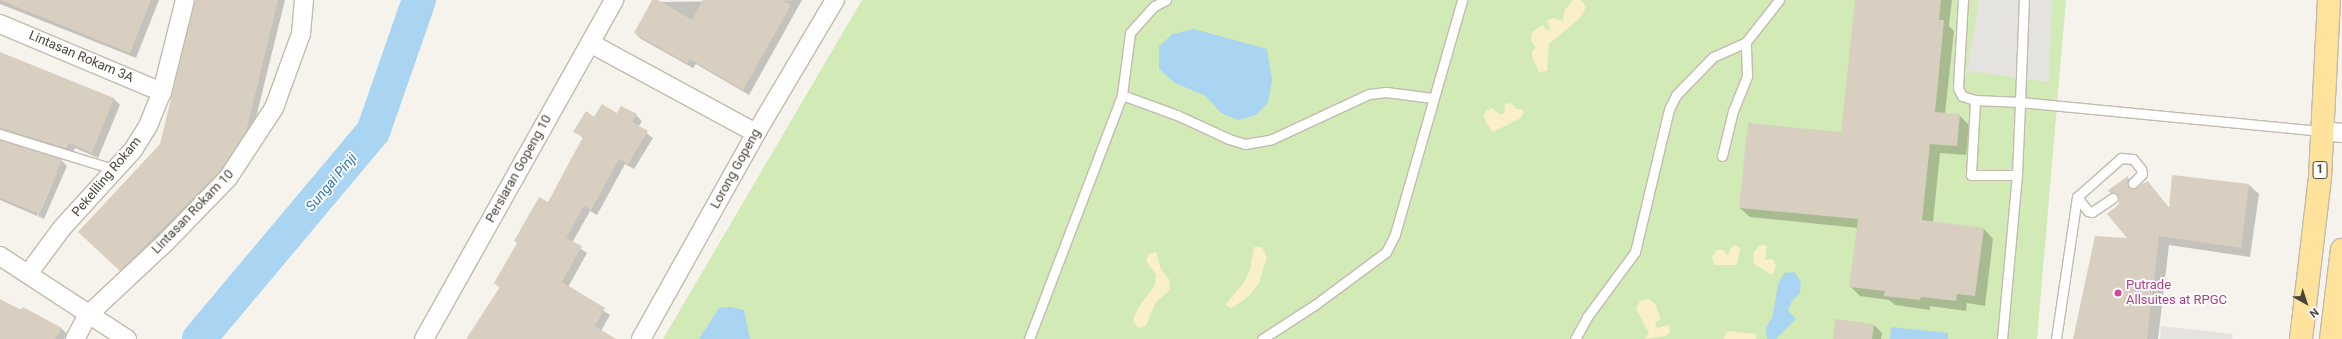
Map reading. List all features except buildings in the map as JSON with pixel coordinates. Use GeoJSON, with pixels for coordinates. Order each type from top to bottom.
{"type":"FeatureCollection","features":[{"type":"Feature","properties":{"kind":"main road","name":"1"},"geometry":{"type":"LineString","coordinates":[[2301,339],[2332,132],[2329,0]]}},
{"type":"Feature","properties":{"kind":"main road"},"geometry":{"type":"LineString","coordinates":[[2331,339],[2342,250]]}},
{"type":"Feature","properties":{"kind":"street","name":"Pekeliling Rokam"},"geometry":{"type":"LineString","coordinates":[[28,274],[62,228],[116,170],[148,126],[162,92],[185,0]]}},
{"type":"Feature","properties":{"kind":"street","name":"Lintasan Rokam 10"},"geometry":{"type":"LineString","coordinates":[[75,339],[88,315],[165,243],[228,178],[274,108],[301,34],[304,0]]}},
{"type":"Feature","properties":{"kind":"street","name":"Persiaran Gopeng 10"},"geometry":{"type":"LineString","coordinates":[[424,339],[614,0]]}},
{"type":"Feature","properties":{"kind":"street","name":"Lorong Gopeng"},"geometry":{"type":"LineString","coordinates":[[641,339],[756,133],[835,0]]}},
{"type":"Feature","properties":{"kind":"street","name":"Lintasan Rokam 3A"},"geometry":{"type":"LineString","coordinates":[[0,24],[162,92]]}},
{"type":"Feature","properties":{"kind":"street"},"geometry":{"type":"LineString","coordinates":[[590,43],[756,133]]}},
{"type":"Feature","properties":{"kind":"street"},"geometry":{"type":"LineString","coordinates":[[0,256],[88,315],[128,339]]}},
{"type":"Feature","properties":{"kind":"lane"},"geometry":{"type":"LineString","coordinates":[[1028,339],[1122,95],[1130,33],[1154,6],[1166,0]]}},
{"type":"Feature","properties":{"kind":"lane"},"geometry":{"type":"LineString","coordinates":[[1262,339],[1322,300],[1386,252],[1395,234],[1462,0]]}},
{"type":"Feature","properties":{"kind":"lane"},"geometry":{"type":"LineString","coordinates":[[1575,339],[1586,317],[1634,252],[1669,109],[1676,95],[1713,57],[1746,42],[1779,0]]}},
{"type":"Feature","properties":{"kind":"lane"},"geometry":{"type":"LineString","coordinates":[[1963,0],[1958,88],[1962,96],[1975,100],[2020,102],[2332,132]]}},
{"type":"Feature","properties":{"kind":"lane"},"geometry":{"type":"LineString","coordinates":[[2002,339],[2017,175],[2024,0]]}},
{"type":"Feature","properties":{"kind":"lane"},"geometry":{"type":"LineString","coordinates":[[1722,156],[1733,111],[1747,76],[1746,42]]}},
{"type":"Feature","properties":{"kind":"lane"},"geometry":{"type":"LineString","coordinates":[[1122,95],[1245,144],[1272,139],[1370,94],[1386,92],[1433,98]]}},
{"type":"Feature","properties":{"kind":"lane"},"geometry":{"type":"LineString","coordinates":[[1975,100],[1971,175],[2017,175]]}},
{"type":"Feature","properties":{"kind":"lane"},"geometry":{"type":"LineString","coordinates":[[0,134],[116,170]]}},
{"type":"Feature","properties":{"kind":"lane"},"geometry":{"type":"LineString","coordinates":[[2056,339],[2077,197],[2121,158],[2133,159],[2141,169],[2142,174],[2133,182]]}},
{"type":"Feature","properties":{"kind":"lane"},"geometry":{"type":"LineString","coordinates":[[2077,197],[2088,211],[2092,212],[2113,198]]}},
{"type":"Feature","properties":{"kind":"green space"},"geometry":{"type":"Polygon","coordinates":[[[862,0],[2066,0],[2037,339],[663,339],[862,0]]]}},
{"type":"Feature","properties":{"kind":"sand"},"geometry":{"type":"Polygon","coordinates":[[[1573,0],[1581,0],[1586,7],[1580,18],[1549,44],[1547,71],[1539,72],[1532,56],[1532,51],[1536,48],[1531,40],[1532,32],[1543,25],[1545,29],[1551,31],[1547,21],[1553,18],[1563,21],[1564,11],[1573,0]]]}},
{"type":"Feature","properties":{"kind":"sand"},"geometry":{"type":"Polygon","coordinates":[[[1511,103],[1516,109],[1521,109],[1524,112],[1521,118],[1493,132],[1486,123],[1484,116],[1487,110],[1492,108],[1500,114],[1504,114],[1505,104],[1511,103]]]}},
{"type":"Feature","properties":{"kind":"sand"},"geometry":{"type":"Polygon","coordinates":[[[1735,245],[1740,248],[1737,265],[1714,265],[1712,258],[1716,250],[1723,250],[1728,256],[1730,249],[1735,245]]]}},
{"type":"Feature","properties":{"kind":"sand"},"geometry":{"type":"Polygon","coordinates":[[[1760,245],[1767,246],[1765,260],[1773,259],[1776,266],[1772,275],[1753,263],[1754,252],[1760,245]]]}},
{"type":"Feature","properties":{"kind":"sand"},"geometry":{"type":"Polygon","coordinates":[[[1254,247],[1262,247],[1267,257],[1259,283],[1249,296],[1232,308],[1225,305],[1244,282],[1250,270],[1254,247]]]}},
{"type":"Feature","properties":{"kind":"sand"},"geometry":{"type":"Polygon","coordinates":[[[1156,252],[1161,269],[1169,279],[1170,290],[1156,302],[1146,326],[1138,328],[1133,320],[1138,308],[1155,285],[1156,275],[1146,260],[1149,254],[1156,252]]]}},
{"type":"Feature","properties":{"kind":"sand"},"geometry":{"type":"Polygon","coordinates":[[[1649,299],[1655,304],[1661,319],[1655,323],[1657,328],[1669,325],[1670,331],[1666,336],[1645,339],[1649,333],[1636,309],[1640,301],[1649,299]]]}},
{"type":"Feature","properties":{"kind":"sand"},"geometry":{"type":"Polygon","coordinates":[[[1728,331],[1756,334],[1756,339],[1723,339],[1728,331]]]}},
{"type":"Feature","properties":{"kind":"shaded area"},"geometry":{"type":"Polygon","coordinates":[[[1979,0],[2052,0],[2049,82],[1967,71],[1979,0]]]}},
{"type":"Feature","properties":{"kind":"shaded area"},"geometry":{"type":"Polygon","coordinates":[[[2161,326],[2233,334],[2232,339],[2160,339],[2161,326]]]}},
{"type":"Feature","properties":{"kind":"water"},"geometry":{"type":"Polygon","coordinates":[[[1194,29],[1267,49],[1272,80],[1268,103],[1256,115],[1238,120],[1221,113],[1206,96],[1175,83],[1159,69],[1159,46],[1173,34],[1194,29]]]}},
{"type":"Feature","properties":{"kind":"water"},"geometry":{"type":"Polygon","coordinates":[[[1794,272],[1801,282],[1800,293],[1792,301],[1788,310],[1796,319],[1776,339],[1767,339],[1766,328],[1773,315],[1778,284],[1784,273],[1794,272]]]}},
{"type":"Feature","properties":{"kind":"water"},"geometry":{"type":"Polygon","coordinates":[[[730,307],[744,310],[750,339],[699,339],[719,308],[730,307]]]}},
{"type":"Feature","properties":{"kind":"water"},"geometry":{"type":"Polygon","coordinates":[[[1891,327],[1948,333],[1948,339],[1890,339],[1891,327]]]}},
{"type":"Feature","properties":{"kind":"waterway","name":"Sungai Pinji"},"geometry":{"type":"LineString","coordinates":[[199,339],[373,132],[419,0]]}},
{"type":"Feature","properties":{"kind":"place","name":"Putrade Allsuites at RPGC"},"geometry":{"type":"Point","coordinates":[2118,293]}}]}
